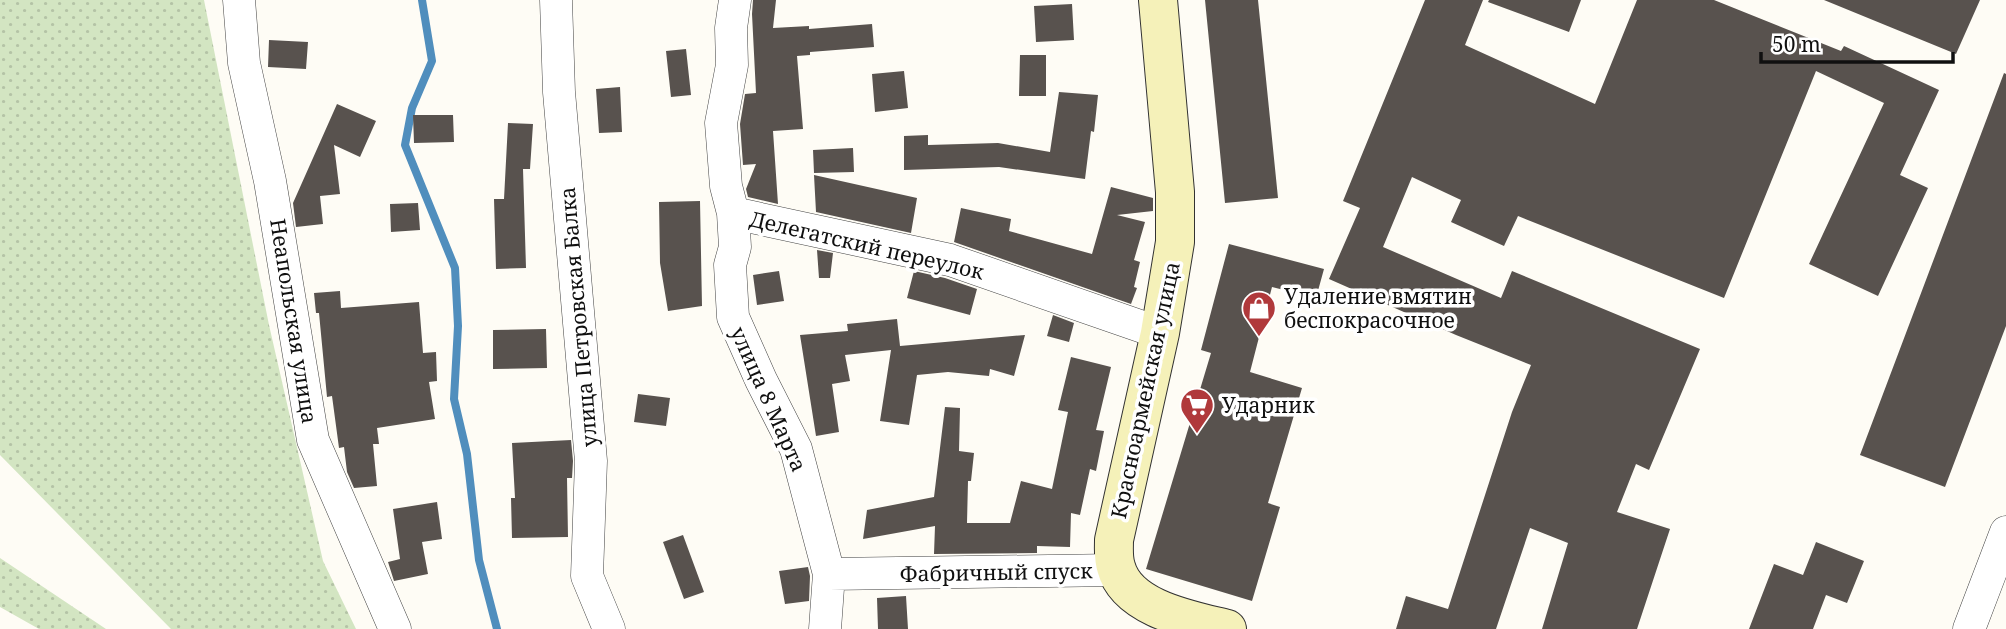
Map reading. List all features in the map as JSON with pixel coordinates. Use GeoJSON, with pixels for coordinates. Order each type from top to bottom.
{"type":"FeatureCollection","features":[{"type":"Feature","properties":{"kind":"main road","name":"Красноармейская улица"},"geometry":{"type":"LineString","coordinates":[[1116,570],[1114,540],[1160,333],[1175,242],[1175,192],[1158,0]]}},
{"type":"Feature","properties":{"kind":"main road","name":"Фабричный спуск"},"geometry":{"type":"LineString","coordinates":[[1116,570],[1140,600],[1181,617],[1227,629]]}},
{"type":"Feature","properties":{"kind":"street","name":"Неапольская улица"},"geometry":{"type":"LineString","coordinates":[[239,0],[244,63],[270,181],[313,440],[395,629]]}},
{"type":"Feature","properties":{"kind":"street","name":"улица Петровская Балка"},"geometry":{"type":"LineString","coordinates":[[556,0],[559,92],[591,461],[587,576],[609,629]]}},
{"type":"Feature","properties":{"kind":"street","name":"улица 8 Марта"},"geometry":{"type":"LineString","coordinates":[[736,0],[731,28],[732,65],[721,123],[726,186],[733,213],[734,247],[730,265],[733,317],[796,449],[830,573],[825,629]]}},
{"type":"Feature","properties":{"kind":"street","name":"Делегатский переулок"},"geometry":{"type":"LineString","coordinates":[[733,213],[950,260],[1160,333]]}},
{"type":"Feature","properties":{"kind":"street"},"geometry":{"type":"LineString","coordinates":[[1969,629],[2006,532]]}},
{"type":"Feature","properties":{"kind":"street","name":"Фабричный спуск"},"geometry":{"type":"LineString","coordinates":[[830,573],[1116,570]]}},
{"type":"Feature","properties":{"kind":"green space"},"geometry":{"type":"Polygon","coordinates":[[[0,0],[204,0],[269,325],[323,561],[356,629],[171,629],[0,455],[0,0]]]}},
{"type":"Feature","properties":{"kind":"green space"},"geometry":{"type":"Polygon","coordinates":[[[0,558],[106,629],[39,629],[0,607],[0,558]]]}},
{"type":"Feature","properties":{"kind":"building"},"geometry":{"type":"Polygon","coordinates":[[[753,0],[776,0],[773,28],[809,26],[809,29],[872,24],[874,47],[810,52],[810,55],[797,56],[803,129],[773,131],[778,204],[748,197],[746,189],[756,164],[743,165],[740,124],[745,94],[756,93],[753,0]]]}},
{"type":"Feature","properties":{"kind":"building"},"geometry":{"type":"Polygon","coordinates":[[[1205,0],[1258,0],[1278,198],[1225,203],[1205,0]]]}},
{"type":"Feature","properties":{"kind":"building"},"geometry":{"type":"Polygon","coordinates":[[[1425,0],[1483,0],[1465,45],[1595,104],[1637,0],[1714,0],[1841,51],[1844,46],[1939,90],[1900,175],[1928,188],[1878,296],[1809,264],[1884,103],[1816,71],[1724,298],[1518,216],[1504,246],[1451,222],[1461,200],[1412,177],[1383,247],[1501,298],[1512,271],[1700,349],[1649,470],[1636,464],[1617,512],[1670,529],[1637,629],[1542,629],[1568,543],[1530,528],[1496,629],[1396,629],[1406,596],[1448,609],[1512,412],[1531,365],[1329,279],[1360,208],[1343,201],[1425,0]]]}},
{"type":"Feature","properties":{"kind":"building"},"geometry":{"type":"Polygon","coordinates":[[[1581,0],[1569,32],[1488,2],[1581,0]]]}},
{"type":"Feature","properties":{"kind":"building"},"geometry":{"type":"Polygon","coordinates":[[[1824,0],[1980,0],[1956,54],[1824,0]]]}},
{"type":"Feature","properties":{"kind":"building"},"geometry":{"type":"Polygon","coordinates":[[[1072,4],[1074,40],[1036,42],[1034,6],[1072,4]]]}},
{"type":"Feature","properties":{"kind":"building"},"geometry":{"type":"Polygon","coordinates":[[[269,40],[308,42],[306,69],[268,67],[269,40]]]}},
{"type":"Feature","properties":{"kind":"building"},"geometry":{"type":"Polygon","coordinates":[[[686,49],[691,95],[671,97],[666,51],[686,49]]]}},
{"type":"Feature","properties":{"kind":"building"},"geometry":{"type":"Polygon","coordinates":[[[1020,55],[1046,55],[1046,96],[1019,96],[1020,55]]]}},
{"type":"Feature","properties":{"kind":"building"},"geometry":{"type":"Polygon","coordinates":[[[904,71],[908,108],[875,112],[872,74],[904,71]]]}},
{"type":"Feature","properties":{"kind":"building"},"geometry":{"type":"Polygon","coordinates":[[[2004,73],[2006,326],[1945,487],[1860,455],[2004,73]]]}},
{"type":"Feature","properties":{"kind":"building"},"geometry":{"type":"Polygon","coordinates":[[[620,87],[622,132],[599,133],[596,89],[620,87]]]}},
{"type":"Feature","properties":{"kind":"building"},"geometry":{"type":"Polygon","coordinates":[[[1059,92],[1098,95],[1085,179],[999,167],[904,170],[904,136],[928,135],[928,145],[998,143],[1050,152],[1059,92]]]}},
{"type":"Feature","properties":{"kind":"building"},"geometry":{"type":"Polygon","coordinates":[[[337,104],[376,121],[360,157],[334,145],[340,194],[320,196],[323,224],[296,227],[293,203],[337,104]]]}},
{"type":"Feature","properties":{"kind":"building"},"geometry":{"type":"Polygon","coordinates":[[[413,115],[453,115],[454,142],[414,143],[413,115]]]}},
{"type":"Feature","properties":{"kind":"building"},"geometry":{"type":"Polygon","coordinates":[[[508,123],[533,124],[530,169],[523,169],[526,268],[496,269],[494,199],[504,199],[508,123]]]}},
{"type":"Feature","properties":{"kind":"building"},"geometry":{"type":"Polygon","coordinates":[[[853,148],[854,172],[814,173],[813,150],[853,148]]]}},
{"type":"Feature","properties":{"kind":"building"},"geometry":{"type":"Polygon","coordinates":[[[814,175],[917,198],[911,233],[816,212],[814,175]]]}},
{"type":"Feature","properties":{"kind":"building"},"geometry":{"type":"Polygon","coordinates":[[[1111,187],[1153,198],[1153,211],[1117,215],[1145,222],[1134,260],[1140,262],[1134,287],[1137,288],[1131,304],[954,242],[961,208],[1011,219],[1009,231],[1092,254],[1111,187]]]}},
{"type":"Feature","properties":{"kind":"building"},"geometry":{"type":"Polygon","coordinates":[[[700,201],[702,306],[668,311],[660,263],[659,202],[700,201]]]}},
{"type":"Feature","properties":{"kind":"building"},"geometry":{"type":"Polygon","coordinates":[[[418,203],[420,230],[391,232],[390,204],[418,203]]]}},
{"type":"Feature","properties":{"kind":"building"},"geometry":{"type":"Polygon","coordinates":[[[1229,244],[1324,269],[1316,298],[1272,287],[1250,372],[1302,388],[1268,503],[1280,507],[1252,601],[1146,569],[1211,353],[1201,350],[1229,244]]]}},
{"type":"Feature","properties":{"kind":"building"},"geometry":{"type":"Polygon","coordinates":[[[817,250],[833,253],[830,278],[819,278],[817,250]]]}},
{"type":"Feature","properties":{"kind":"building"},"geometry":{"type":"Polygon","coordinates":[[[779,271],[784,301],[757,305],[753,275],[779,271]]]}},
{"type":"Feature","properties":{"kind":"building"},"geometry":{"type":"Polygon","coordinates":[[[914,271],[977,289],[970,315],[907,298],[914,271]]]}},
{"type":"Feature","properties":{"kind":"building"},"geometry":{"type":"Polygon","coordinates":[[[340,291],[341,308],[419,302],[423,353],[436,352],[437,381],[429,382],[435,419],[377,428],[379,444],[373,444],[377,486],[354,488],[347,472],[344,447],[339,448],[332,396],[327,397],[319,313],[316,313],[314,293],[340,291]]]}},
{"type":"Feature","properties":{"kind":"building"},"geometry":{"type":"Polygon","coordinates":[[[1053,315],[1074,323],[1069,342],[1047,336],[1053,315]]]}},
{"type":"Feature","properties":{"kind":"building"},"geometry":{"type":"Polygon","coordinates":[[[897,319],[900,346],[1025,335],[1014,376],[990,369],[989,376],[948,372],[917,375],[909,425],[880,421],[891,350],[845,355],[850,381],[832,384],[839,432],[816,436],[800,335],[848,331],[847,324],[897,319]]]}},
{"type":"Feature","properties":{"kind":"building"},"geometry":{"type":"Polygon","coordinates":[[[546,329],[547,368],[493,369],[493,330],[546,329]]]}},
{"type":"Feature","properties":{"kind":"building"},"geometry":{"type":"Polygon","coordinates":[[[1071,357],[1111,367],[1096,430],[1104,431],[1096,471],[1090,469],[1080,515],[1071,513],[1070,547],[1037,546],[1037,553],[934,554],[935,526],[863,539],[867,510],[934,497],[945,407],[960,408],[959,451],[974,453],[971,481],[968,481],[967,523],[1010,523],[1021,481],[1052,489],[1068,412],[1058,410],[1071,357]]]}},
{"type":"Feature","properties":{"kind":"building"},"geometry":{"type":"Polygon","coordinates":[[[638,394],[670,398],[666,426],[634,422],[638,394]]]}},
{"type":"Feature","properties":{"kind":"building"},"geometry":{"type":"Polygon","coordinates":[[[571,440],[572,478],[567,478],[568,537],[512,538],[511,498],[515,498],[512,443],[571,440]]]}},
{"type":"Feature","properties":{"kind":"building"},"geometry":{"type":"Polygon","coordinates":[[[437,502],[442,539],[422,542],[428,574],[394,581],[388,562],[400,559],[393,509],[437,502]]]}},
{"type":"Feature","properties":{"kind":"building"},"geometry":{"type":"Polygon","coordinates":[[[683,535],[704,592],[684,599],[663,542],[683,535]]]}},
{"type":"Feature","properties":{"kind":"building"},"geometry":{"type":"Polygon","coordinates":[[[1816,542],[1864,561],[1847,603],[1826,595],[1813,629],[1749,629],[1774,564],[1803,575],[1816,542]]]}},
{"type":"Feature","properties":{"kind":"building"},"geometry":{"type":"Polygon","coordinates":[[[808,567],[809,601],[785,604],[779,571],[808,567]]]}},
{"type":"Feature","properties":{"kind":"building"},"geometry":{"type":"Polygon","coordinates":[[[906,596],[908,629],[878,629],[877,598],[906,596]]]}},
{"type":"Feature","properties":{"kind":"waterway"},"geometry":{"type":"LineString","coordinates":[[422,0],[432,61],[412,108],[405,145],[455,268],[458,326],[454,399],[467,454],[479,560],[497,629]]}},
{"type":"Feature","properties":{"kind":"place","name":"Удаление вмятин беспокрасочное"},"geometry":{"type":"Point","coordinates":[1259,338]}},
{"type":"Feature","properties":{"kind":"place","name":"Ударник"},"geometry":{"type":"Point","coordinates":[1197,435]}}]}
